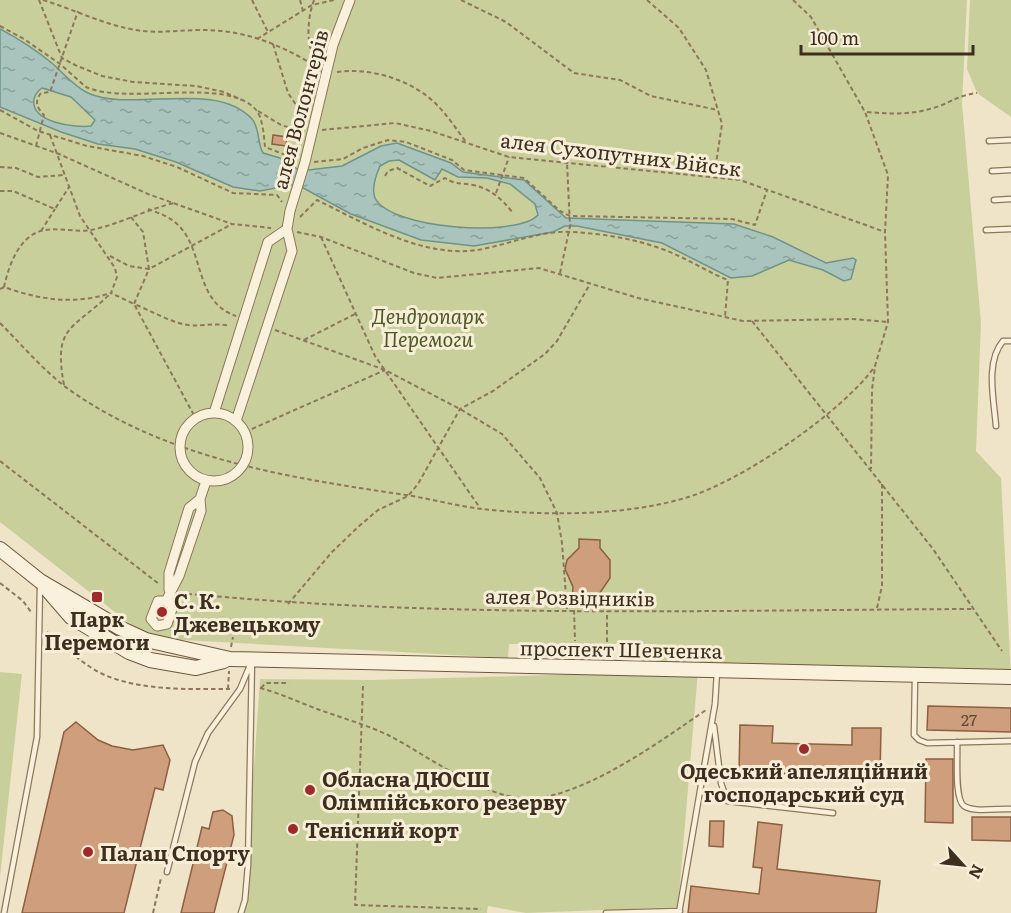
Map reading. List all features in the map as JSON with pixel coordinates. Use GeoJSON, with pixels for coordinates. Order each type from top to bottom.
{"type":"FeatureCollection","features":[{"type":"Feature","properties":{"kind":"main road","name":"проспект Шевченка"},"geometry":{"type":"LineString","coordinates":[[0,549],[40,580],[146,640],[230,659],[1011,677]]}},
{"type":"Feature","properties":{"kind":"street","name":"алея Волонтерів"},"geometry":{"type":"LineString","coordinates":[[236,421],[292,251],[287,230],[290,211],[305,162],[326,73],[350,0]]}},
{"type":"Feature","properties":{"kind":"street"},"geometry":{"type":"LineString","coordinates":[[213,413],[268,242],[287,230]]}},
{"type":"Feature","properties":{"kind":"street"},"geometry":{"type":"LineString","coordinates":[[213,413],[236,421],[245,432],[248,455],[243,466],[227,479],[206,481],[190,472],[185,465],[180,448],[184,431],[196,418],[213,413]]}},
{"type":"Feature","properties":{"kind":"street"},"geometry":{"type":"LineString","coordinates":[[167,596],[172,606],[167,624],[156,630],[151,619],[158,601],[167,596],[179,576],[201,511],[200,499],[206,481]]}},
{"type":"Feature","properties":{"kind":"lane"},"geometry":{"type":"LineString","coordinates":[[989,141],[1011,140]]}},
{"type":"Feature","properties":{"kind":"lane"},"geometry":{"type":"LineString","coordinates":[[992,171],[1011,170]]}},
{"type":"Feature","properties":{"kind":"lane"},"geometry":{"type":"LineString","coordinates":[[994,200],[1011,199]]}},
{"type":"Feature","properties":{"kind":"lane"},"geometry":{"type":"LineString","coordinates":[[986,230],[1011,229]]}},
{"type":"Feature","properties":{"kind":"lane"},"geometry":{"type":"LineString","coordinates":[[996,426],[993,366],[996,350],[1003,341],[1011,341]]}},
{"type":"Feature","properties":{"kind":"lane"},"geometry":{"type":"LineString","coordinates":[[4,913],[37,737],[40,580]]}},
{"type":"Feature","properties":{"kind":"lane"},"geometry":{"type":"LineString","coordinates":[[241,913],[245,900],[248,865],[252,660]]}},
{"type":"Feature","properties":{"kind":"lane"},"geometry":{"type":"LineString","coordinates":[[167,872],[195,762],[208,733],[240,689],[252,660]]}},
{"type":"Feature","properties":{"kind":"lane"},"geometry":{"type":"LineString","coordinates":[[606,913],[680,912],[715,704],[717,670]]}},
{"type":"Feature","properties":{"kind":"lane"},"geometry":{"type":"LineString","coordinates":[[915,675],[914,735],[919,740],[927,743],[1011,741]]}},
{"type":"Feature","properties":{"kind":"lane"},"geometry":{"type":"LineString","coordinates":[[712,721],[721,783],[727,801],[833,813]]}},
{"type":"Feature","properties":{"kind":"lane"},"geometry":{"type":"LineString","coordinates":[[957,742],[958,797],[963,805],[971,808],[1011,809]]}},
{"type":"Feature","properties":{"kind":"path"},"geometry":{"type":"LineString","coordinates":[[39,0],[62,57],[102,76],[133,82],[196,86],[224,92],[248,104]]}},
{"type":"Feature","properties":{"kind":"path"},"geometry":{"type":"LineString","coordinates":[[43,0],[78,11],[108,24],[141,31],[236,33],[291,50],[326,73],[359,69],[415,88],[436,104],[467,143]]}},
{"type":"Feature","properties":{"kind":"path"},"geometry":{"type":"LineString","coordinates":[[252,0],[268,33]]}},
{"type":"Feature","properties":{"kind":"path"},"geometry":{"type":"LineString","coordinates":[[300,0],[303,11]]}},
{"type":"Feature","properties":{"kind":"path"},"geometry":{"type":"LineString","coordinates":[[314,0],[309,28],[310,51],[326,73]]}},
{"type":"Feature","properties":{"kind":"path"},"geometry":{"type":"LineString","coordinates":[[257,39],[312,5],[334,0]]}},
{"type":"Feature","properties":{"kind":"path"},"geometry":{"type":"LineString","coordinates":[[461,0],[506,22],[574,73],[620,80],[651,96],[718,110]]}},
{"type":"Feature","properties":{"kind":"path"},"geometry":{"type":"LineString","coordinates":[[647,0],[679,27],[706,70],[722,124],[714,177]]}},
{"type":"Feature","properties":{"kind":"path"},"geometry":{"type":"LineString","coordinates":[[793,0],[811,17],[865,112],[888,175],[885,232],[888,322],[875,366],[869,422],[871,469]]}},
{"type":"Feature","properties":{"kind":"path"},"geometry":{"type":"LineString","coordinates":[[36,146],[38,131],[44,115],[39,110],[38,98],[45,92],[50,92],[78,11]]}},
{"type":"Feature","properties":{"kind":"path"},"geometry":{"type":"LineString","coordinates":[[0,26],[24,39],[60,64],[86,87],[95,91],[142,95],[194,92],[235,98],[248,104]]}},
{"type":"Feature","properties":{"kind":"path"},"geometry":{"type":"LineString","coordinates":[[273,44],[288,93],[313,130]]}},
{"type":"Feature","properties":{"kind":"path"},"geometry":{"type":"LineString","coordinates":[[865,112],[898,115],[918,113],[936,107],[956,96],[977,93]]}},
{"type":"Feature","properties":{"kind":"path","name":"алея Сухопутних Військ"},"geometry":{"type":"LineString","coordinates":[[248,104],[281,125],[296,130],[395,123],[509,157],[740,180],[885,232]]}},
{"type":"Feature","properties":{"kind":"path"},"geometry":{"type":"LineString","coordinates":[[255,109],[259,114],[265,147],[290,156]]}},
{"type":"Feature","properties":{"kind":"path"},"geometry":{"type":"LineString","coordinates":[[0,110],[38,131],[87,146],[143,156],[177,167],[233,193],[277,195],[290,211]]}},
{"type":"Feature","properties":{"kind":"path"},"geometry":{"type":"LineString","coordinates":[[0,134],[59,154],[174,204],[232,225],[287,230],[321,237],[414,273],[437,278],[539,268],[639,298],[725,317],[752,321],[852,319],[888,322]]}},
{"type":"Feature","properties":{"kind":"path"},"geometry":{"type":"LineString","coordinates":[[51,135],[64,175],[88,230],[108,254],[117,277],[111,293],[78,320],[61,341],[60,356],[64,385]]}},
{"type":"Feature","properties":{"kind":"path"},"geometry":{"type":"LineString","coordinates":[[305,162],[323,163],[344,159],[363,148],[388,140],[406,142],[452,160],[464,170],[524,178],[560,211],[570,217],[732,219],[755,225],[767,190]]}},
{"type":"Feature","properties":{"kind":"path"},"geometry":{"type":"LineString","coordinates":[[496,193],[509,157]]}},
{"type":"Feature","properties":{"kind":"path"},"geometry":{"type":"LineString","coordinates":[[560,273],[570,226],[567,162]]}},
{"type":"Feature","properties":{"kind":"path"},"geometry":{"type":"LineString","coordinates":[[0,167],[16,168],[38,177],[64,175]]}},
{"type":"Feature","properties":{"kind":"path"},"geometry":{"type":"LineString","coordinates":[[385,176],[388,171],[397,168],[430,186],[445,178],[453,184],[472,184],[496,193],[513,213]]}},
{"type":"Feature","properties":{"kind":"path"},"geometry":{"type":"LineString","coordinates":[[41,231],[69,187]]}},
{"type":"Feature","properties":{"kind":"path"},"geometry":{"type":"LineString","coordinates":[[0,191],[13,191],[54,209]]}},
{"type":"Feature","properties":{"kind":"path"},"geometry":{"type":"LineString","coordinates":[[287,230],[317,200],[349,218],[392,236],[457,251],[476,250],[569,232],[617,237],[657,247],[728,280],[725,317]]}},
{"type":"Feature","properties":{"kind":"path"},"geometry":{"type":"LineString","coordinates":[[4,287],[20,247],[31,236],[41,231],[88,230],[148,209],[174,204]]}},
{"type":"Feature","properties":{"kind":"path"},"geometry":{"type":"LineString","coordinates":[[130,217],[143,232],[149,269],[134,304]]}},
{"type":"Feature","properties":{"kind":"path"},"geometry":{"type":"LineString","coordinates":[[108,254],[129,266],[149,269],[232,225]]}},
{"type":"Feature","properties":{"kind":"path"},"geometry":{"type":"LineString","coordinates":[[321,237],[355,315],[385,370],[480,508]]}},
{"type":"Feature","properties":{"kind":"path"},"geometry":{"type":"LineString","coordinates":[[288,604],[332,552],[358,527],[378,510],[408,496],[418,484],[460,409],[493,391],[545,354],[557,341],[590,283]]}},
{"type":"Feature","properties":{"kind":"path"},"geometry":{"type":"LineString","coordinates":[[0,289],[4,287],[70,302],[87,301],[111,293],[180,323],[191,326],[216,322],[241,329]]}},
{"type":"Feature","properties":{"kind":"path"},"geometry":{"type":"LineString","coordinates":[[134,304],[196,418]]}},
{"type":"Feature","properties":{"kind":"path"},"geometry":{"type":"LineString","coordinates":[[303,340],[355,315]]}},
{"type":"Feature","properties":{"kind":"path"},"geometry":{"type":"LineString","coordinates":[[752,321],[824,415],[871,469],[933,549],[1002,651]]}},
{"type":"Feature","properties":{"kind":"path"},"geometry":{"type":"LineString","coordinates":[[0,323],[64,385],[117,417],[180,448],[243,466],[408,496],[480,508],[557,513],[632,508],[684,499],[710,489],[746,471],[824,415],[854,391],[875,366]]}},
{"type":"Feature","properties":{"kind":"path"},"geometry":{"type":"LineString","coordinates":[[385,370],[502,434],[540,478],[557,513],[562,543],[567,610]]}},
{"type":"Feature","properties":{"kind":"path"},"geometry":{"type":"LineString","coordinates":[[245,432],[385,370]]}},
{"type":"Feature","properties":{"kind":"path"},"geometry":{"type":"LineString","coordinates":[[0,461],[167,596]]}},
{"type":"Feature","properties":{"kind":"path"},"geometry":{"type":"LineString","coordinates":[[877,610],[882,586],[882,483]]}},
{"type":"Feature","properties":{"kind":"path","name":"алея Розвідників"},"geometry":{"type":"LineString","coordinates":[[167,596],[288,604],[607,611],[972,609]]}},
{"type":"Feature","properties":{"kind":"path"},"geometry":{"type":"LineString","coordinates":[[574,610],[575,641]]}},
{"type":"Feature","properties":{"kind":"path"},"geometry":{"type":"LineString","coordinates":[[606,642],[607,611]]}},
{"type":"Feature","properties":{"kind":"path"},"geometry":{"type":"LineString","coordinates":[[261,688],[266,683],[289,683]]}},
{"type":"Feature","properties":{"kind":"path"},"geometry":{"type":"LineString","coordinates":[[363,686],[355,905],[459,911],[481,909]]}},
{"type":"Feature","properties":{"kind":"path"},"geometry":{"type":"LineString","coordinates":[[252,689],[261,688],[387,735],[489,790],[516,798],[545,798],[601,775],[645,751],[715,704]]}},
{"type":"Feature","properties":{"kind":"path"},"geometry":{"type":"LineString","coordinates":[[153,913],[161,877],[167,872]]}},
{"type":"Feature","properties":{"kind":"green space","name":"Дендропарк Перемоги"},"geometry":{"type":"Polygon","coordinates":[[[0,0],[967,0],[962,103],[981,323],[976,451],[1001,478],[1011,675],[657,665],[656,644],[509,644],[508,658],[148,638],[0,522],[0,0]]]}},
{"type":"Feature","properties":{"kind":"green space"},"geometry":{"type":"Polygon","coordinates":[[[970,0],[1011,0],[1011,117],[977,93],[967,69],[970,0]]]}},
{"type":"Feature","properties":{"kind":"green space"},"geometry":{"type":"Polygon","coordinates":[[[698,671],[678,907],[526,913],[488,906],[487,913],[244,913],[260,679],[372,680],[698,671]]]}},
{"type":"Feature","properties":{"kind":"green space"},"geometry":{"type":"Polygon","coordinates":[[[0,672],[22,674],[0,877],[0,672]]]}},
{"type":"Feature","properties":{"kind":"water"},"geometry":{"type":"Polygon","coordinates":[[[0,29],[40,54],[74,84],[88,93],[127,100],[195,98],[236,107],[255,123],[263,153],[280,158],[300,171],[342,166],[381,146],[397,143],[451,163],[463,172],[524,180],[566,218],[734,224],[773,237],[826,263],[853,258],[856,260],[851,279],[844,281],[823,270],[789,260],[752,276],[731,278],[662,243],[577,226],[565,226],[553,232],[474,246],[421,240],[351,214],[296,184],[260,191],[233,187],[176,162],[135,149],[98,144],[61,132],[0,107],[0,29]],[[42,88],[34,99],[39,114],[46,119],[65,125],[91,126],[95,120],[71,97],[42,88]],[[399,160],[389,161],[380,166],[374,190],[375,198],[385,209],[404,217],[454,227],[481,228],[526,222],[538,215],[535,204],[510,184],[487,178],[458,177],[442,169],[435,180],[399,160]]]}},
{"type":"Feature","properties":{"kind":"building"},"geometry":{"type":"Polygon","coordinates":[[[273,135],[287,137],[286,146],[272,144],[273,135]]]}},
{"type":"Feature","properties":{"kind":"building"},"geometry":{"type":"Polygon","coordinates":[[[579,539],[600,540],[600,548],[610,560],[610,578],[595,600],[572,600],[573,587],[565,569],[567,560],[579,548],[579,539]]]}},
{"type":"Feature","properties":{"kind":"building"},"geometry":{"type":"Polygon","coordinates":[[[928,706],[1011,708],[1011,732],[927,730],[928,706]]]}},
{"type":"Feature","properties":{"kind":"building","name":"Палац Спорту"},"geometry":{"type":"Polygon","coordinates":[[[76,722],[98,740],[112,746],[133,750],[163,745],[170,760],[163,790],[155,788],[124,913],[22,913],[64,732],[76,722]]]}},
{"type":"Feature","properties":{"kind":"building"},"geometry":{"type":"Polygon","coordinates":[[[740,725],[773,726],[772,743],[852,745],[852,728],[881,728],[880,776],[818,775],[818,778],[804,778],[804,774],[739,773],[740,725]]]}},
{"type":"Feature","properties":{"kind":"building"},"geometry":{"type":"Polygon","coordinates":[[[926,759],[953,759],[953,823],[925,822],[926,759]]]}},
{"type":"Feature","properties":{"kind":"building"},"geometry":{"type":"Polygon","coordinates":[[[223,810],[232,816],[234,835],[214,913],[181,913],[202,827],[209,829],[213,812],[223,810]]]}},
{"type":"Feature","properties":{"kind":"building"},"geometry":{"type":"Polygon","coordinates":[[[972,817],[1011,817],[1011,841],[972,840],[972,817]]]}},
{"type":"Feature","properties":{"kind":"building"},"geometry":{"type":"Polygon","coordinates":[[[710,821],[724,821],[723,847],[709,846],[710,821]]]}},
{"type":"Feature","properties":{"kind":"building"},"geometry":{"type":"Polygon","coordinates":[[[758,822],[782,825],[777,869],[880,881],[876,913],[688,913],[691,886],[759,894],[762,868],[753,867],[758,822]]]}},
{"type":"Feature","properties":{"kind":"place","name":"Парк Перемоги"},"geometry":{"type":"Point","coordinates":[97,597]}},
{"type":"Feature","properties":{"kind":"place","name":"С. К. Джевецькому"},"geometry":{"type":"Point","coordinates":[162,612]}},
{"type":"Feature","properties":{"kind":"place","name":"Одеський апеляційний господарський суд"},"geometry":{"type":"Point","coordinates":[804,749]}},
{"type":"Feature","properties":{"kind":"place","name":"Обласна ДЮСШ Олімпійського резерву"},"geometry":{"type":"Point","coordinates":[310,790]}},
{"type":"Feature","properties":{"kind":"place","name":"Тенісний корт"},"geometry":{"type":"Point","coordinates":[293,829]}},
{"type":"Feature","properties":{"kind":"place","name":"Палац Спорту"},"geometry":{"type":"Point","coordinates":[88,852]}}]}
